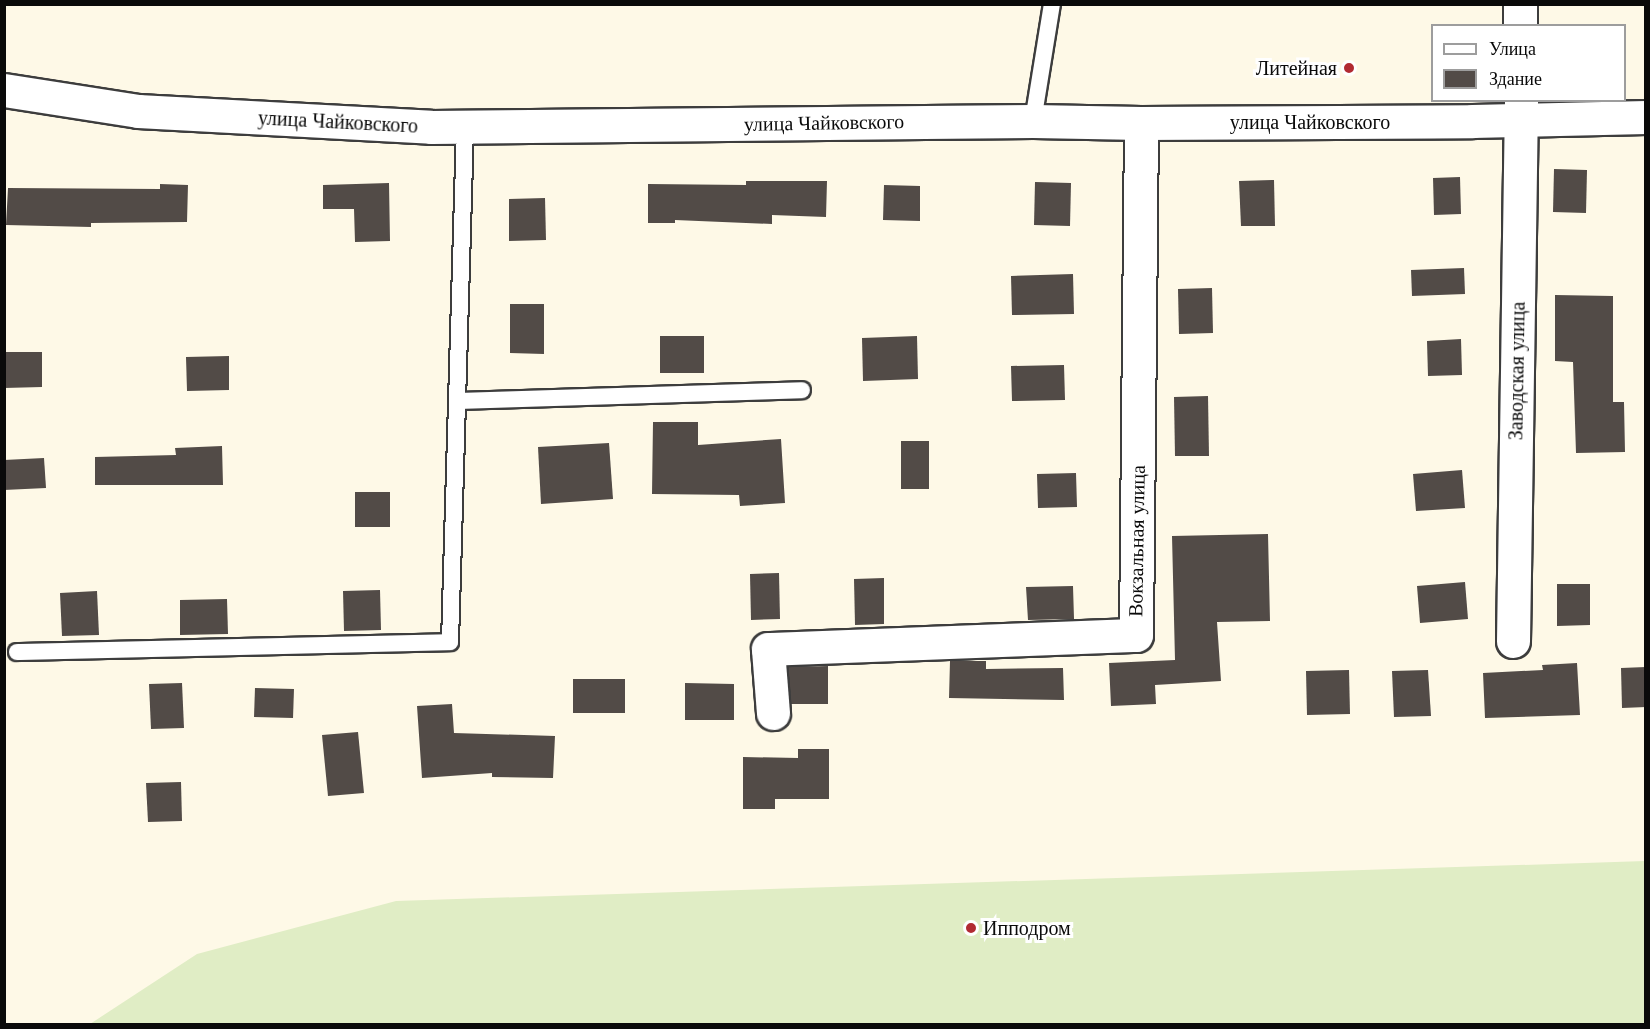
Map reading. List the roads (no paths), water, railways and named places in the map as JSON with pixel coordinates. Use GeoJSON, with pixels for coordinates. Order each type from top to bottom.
{"type":"FeatureCollection","features":[{"type":"Feature","properties":{"kind":"street"},"geometry":{"type":"LineString","coordinates":[[1520,4],[1520,24]]}},
{"type":"Feature","properties":{"kind":"street","name":"улица Чайковского"},"geometry":{"type":"LineString","coordinates":[[4,90],[138,111],[465,127],[1033,121],[1141,123],[1521,111],[1646,117]]}},
{"type":"Feature","properties":{"kind":"street","name":"Заводская улица"},"geometry":{"type":"LineString","coordinates":[[1513,641],[1521,111]]}},
{"type":"Feature","properties":{"kind":"street","name":"Вокзальная улица"},"geometry":{"type":"LineString","coordinates":[[773,713],[768,649],[1136,635],[1141,123]]}},
{"type":"Feature","properties":{"kind":"lane"},"geometry":{"type":"LineString","coordinates":[[1033,121],[1052,4]]}},
{"type":"Feature","properties":{"kind":"lane"},"geometry":{"type":"LineString","coordinates":[[17,652],[450,642],[465,127]]}},
{"type":"Feature","properties":{"kind":"lane"},"geometry":{"type":"LineString","coordinates":[[458,401],[802,390]]}},
{"type":"Feature","properties":{"kind":"place","name":"Литейная"},"geometry":{"type":"Point","coordinates":[1349,68]}},
{"type":"Feature","properties":{"kind":"place","name":"Ипподром"},"geometry":{"type":"Point","coordinates":[971,928]}}]}
